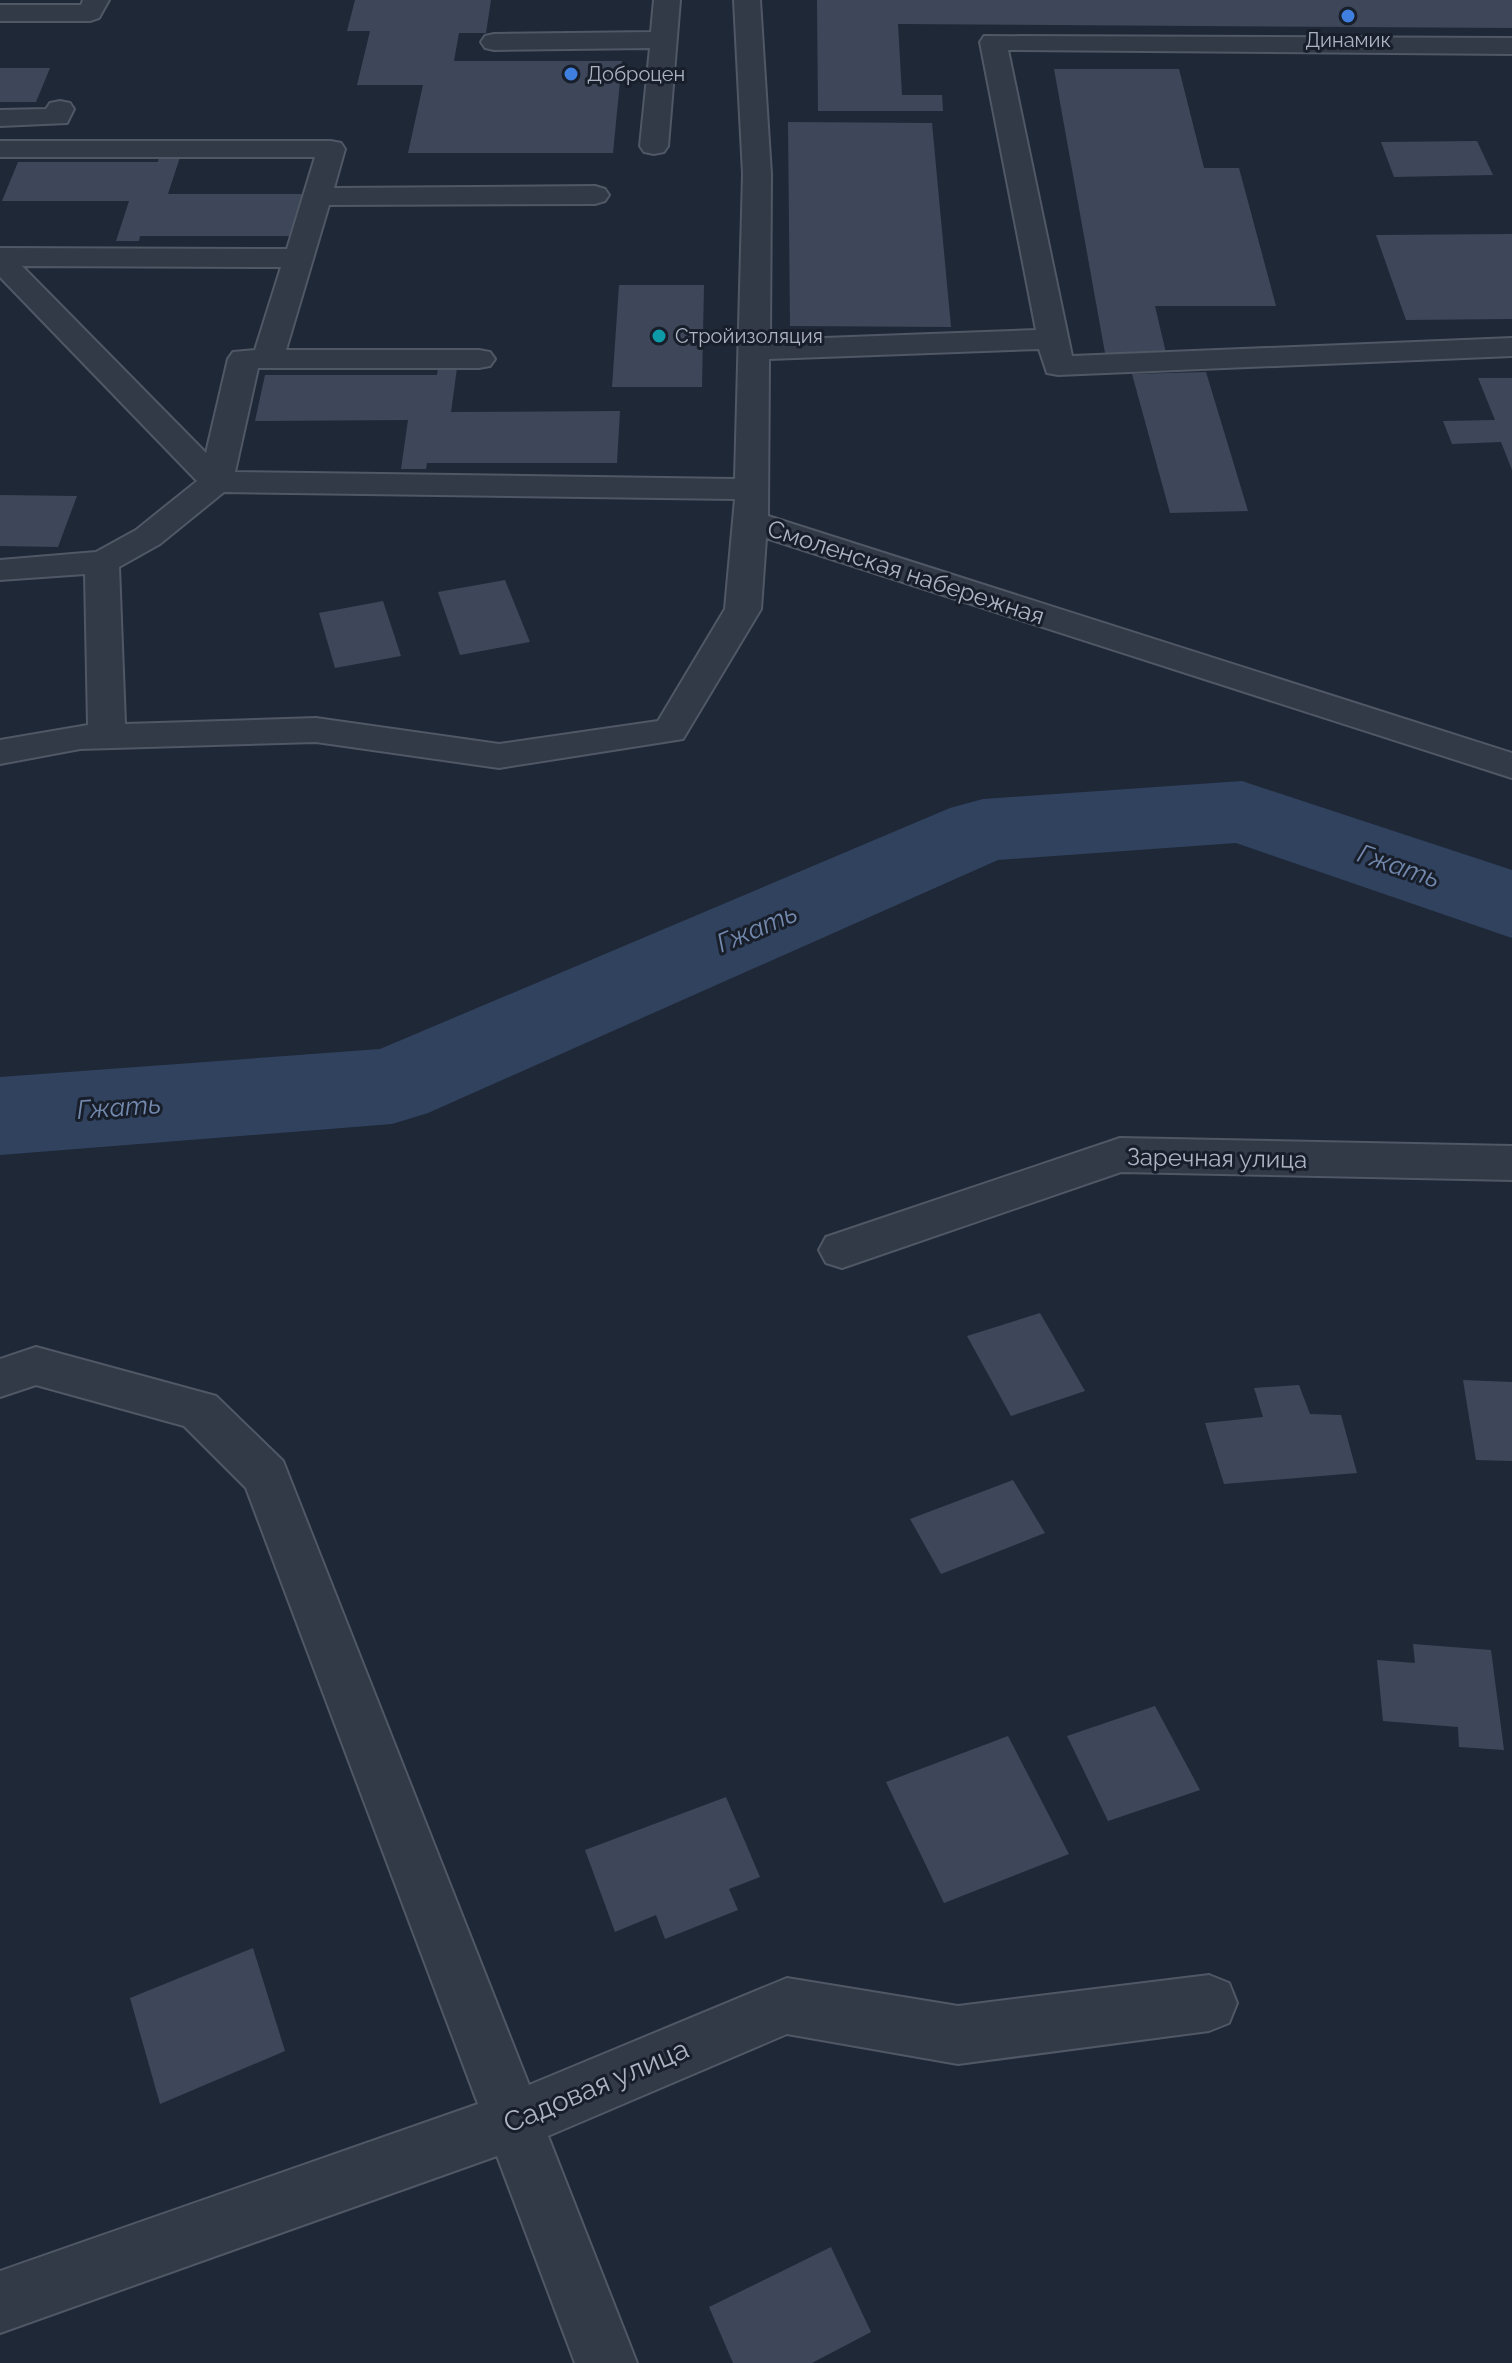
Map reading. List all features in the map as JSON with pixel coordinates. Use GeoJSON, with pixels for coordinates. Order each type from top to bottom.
{"type":"FeatureCollection","features":[{"type":"Feature","properties":{"kind":"street"},"geometry":{"type":"LineString","coordinates":[[654,146],[667,0]]}},
{"type":"Feature","properties":{"kind":"street"},"geometry":{"type":"LineString","coordinates":[[0,258],[216,482],[751,506],[757,174],[747,0]]}},
{"type":"Feature","properties":{"kind":"street"},"geometry":{"type":"LineString","coordinates":[[0,13],[90,13]]}},
{"type":"Feature","properties":{"kind":"street"},"geometry":{"type":"LineString","coordinates":[[494,42],[664,40]]}},
{"type":"Feature","properties":{"kind":"street"},"geometry":{"type":"LineString","coordinates":[[1512,46],[993,42],[1058,366],[1512,347]]}},
{"type":"Feature","properties":{"kind":"street"},"geometry":{"type":"LineString","coordinates":[[0,118],[57,117],[60,109]]}},
{"type":"Feature","properties":{"kind":"street"},"geometry":{"type":"LineString","coordinates":[[0,149],[331,149],[268,359]]}},
{"type":"Feature","properties":{"kind":"street"},"geometry":{"type":"LineString","coordinates":[[317,197],[595,195]]}},
{"type":"Feature","properties":{"kind":"street"},"geometry":{"type":"LineString","coordinates":[[0,258],[299,258]]}},
{"type":"Feature","properties":{"kind":"street"},"geometry":{"type":"LineString","coordinates":[[753,350],[1055,339]]}},
{"type":"Feature","properties":{"kind":"street"},"geometry":{"type":"LineString","coordinates":[[0,570],[102,562],[155,534],[216,482],[244,359],[479,359]]}},
{"type":"Feature","properties":{"kind":"street","name":"Смоленская набережная"},"geometry":{"type":"LineString","coordinates":[[0,752],[80,737],[316,730],[499,756],[670,731],[743,609],[751,506],[1512,766]]}},
{"type":"Feature","properties":{"kind":"street"},"geometry":{"type":"LineString","coordinates":[[102,562],[107,736]]}},
{"type":"Feature","properties":{"kind":"street","name":"Заречная улица"},"geometry":{"type":"LineString","coordinates":[[842,1250],[1120,1155],[1512,1163]]}},
{"type":"Feature","properties":{"kind":"street"},"geometry":{"type":"LineString","coordinates":[[18,1372],[199,1410],[266,1476],[606,2363]]}},
{"type":"Feature","properties":{"kind":"street","name":"Садовая улица"},"geometry":{"type":"LineString","coordinates":[[0,2302],[513,2121],[787,2006],[958,2035],[1209,2003]]}},
{"type":"Feature","properties":{"kind":"building"},"geometry":{"type":"Polygon","coordinates":[[[355,0],[491,0],[486,33],[459,33],[454,61],[622,61],[613,153],[408,153],[423,85],[357,85],[370,31],[347,31],[355,0]]]}},
{"type":"Feature","properties":{"kind":"building"},"geometry":{"type":"Polygon","coordinates":[[[817,0],[1512,0],[1512,28],[898,24],[902,95],[942,95],[943,111],[818,111],[817,0]]]}},
{"type":"Feature","properties":{"kind":"building"},"geometry":{"type":"Polygon","coordinates":[[[0,68],[50,68],[36,102],[0,102],[0,68]]]}},
{"type":"Feature","properties":{"kind":"building"},"geometry":{"type":"Polygon","coordinates":[[[1054,69],[1179,69],[1204,168],[1239,168],[1276,306],[1155,306],[1166,353],[1105,353],[1054,69]]]}},
{"type":"Feature","properties":{"kind":"building"},"geometry":{"type":"Polygon","coordinates":[[[788,122],[932,123],[951,327],[790,326],[788,122]]]}},
{"type":"Feature","properties":{"kind":"building"},"geometry":{"type":"Polygon","coordinates":[[[1477,141],[1493,175],[1394,177],[1381,142],[1477,141]]]}},
{"type":"Feature","properties":{"kind":"building"},"geometry":{"type":"Polygon","coordinates":[[[159,157],[180,157],[168,194],[304,194],[295,236],[140,236],[139,241],[116,241],[129,201],[2,201],[18,162],[158,162],[159,157]]]}},
{"type":"Feature","properties":{"kind":"building"},"geometry":{"type":"Polygon","coordinates":[[[1512,234],[1512,319],[1406,320],[1376,235],[1512,234]]]}},
{"type":"Feature","properties":{"kind":"building","name":"Стройизоляция"},"geometry":{"type":"Polygon","coordinates":[[[619,285],[704,285],[702,387],[612,387],[619,285]]]}},
{"type":"Feature","properties":{"kind":"building"},"geometry":{"type":"Polygon","coordinates":[[[438,368],[457,368],[451,412],[620,411],[617,463],[427,463],[426,469],[401,469],[408,420],[255,421],[265,375],[437,375],[438,368]]]}},
{"type":"Feature","properties":{"kind":"building"},"geometry":{"type":"Polygon","coordinates":[[[1206,372],[1248,511],[1170,513],[1132,374],[1206,372]]]}},
{"type":"Feature","properties":{"kind":"building"},"geometry":{"type":"Polygon","coordinates":[[[1478,378],[1512,378],[1512,470],[1501,442],[1452,444],[1443,421],[1495,420],[1478,378]]]}},
{"type":"Feature","properties":{"kind":"building"},"geometry":{"type":"Polygon","coordinates":[[[0,495],[77,496],[58,547],[0,546],[0,495]]]}},
{"type":"Feature","properties":{"kind":"building"},"geometry":{"type":"Polygon","coordinates":[[[505,580],[530,642],[460,655],[438,592],[505,580]]]}},
{"type":"Feature","properties":{"kind":"building"},"geometry":{"type":"Polygon","coordinates":[[[383,601],[401,656],[335,668],[319,613],[383,601]]]}},
{"type":"Feature","properties":{"kind":"building"},"geometry":{"type":"Polygon","coordinates":[[[1040,1313],[1085,1391],[1011,1416],[967,1336],[1040,1313]]]}},
{"type":"Feature","properties":{"kind":"building"},"geometry":{"type":"Polygon","coordinates":[[[1463,1380],[1512,1382],[1512,1461],[1476,1460],[1463,1380]]]}},
{"type":"Feature","properties":{"kind":"building"},"geometry":{"type":"Polygon","coordinates":[[[1299,1385],[1310,1414],[1341,1415],[1357,1473],[1224,1484],[1205,1423],[1263,1417],[1254,1388],[1299,1385]]]}},
{"type":"Feature","properties":{"kind":"building"},"geometry":{"type":"Polygon","coordinates":[[[1013,1480],[1045,1533],[941,1574],[910,1519],[1013,1480]]]}},
{"type":"Feature","properties":{"kind":"building"},"geometry":{"type":"Polygon","coordinates":[[[1413,1644],[1491,1650],[1504,1750],[1459,1747],[1458,1727],[1383,1721],[1377,1660],[1415,1663],[1413,1644]]]}},
{"type":"Feature","properties":{"kind":"building"},"geometry":{"type":"Polygon","coordinates":[[[1155,1706],[1200,1790],[1108,1821],[1067,1736],[1155,1706]]]}},
{"type":"Feature","properties":{"kind":"building"},"geometry":{"type":"Polygon","coordinates":[[[1008,1736],[1069,1854],[944,1903],[886,1782],[1008,1736]]]}},
{"type":"Feature","properties":{"kind":"building"},"geometry":{"type":"Polygon","coordinates":[[[726,1797],[760,1877],[729,1889],[738,1910],[665,1939],[656,1915],[615,1932],[585,1850],[726,1797]]]}},
{"type":"Feature","properties":{"kind":"building"},"geometry":{"type":"Polygon","coordinates":[[[253,1948],[285,2051],[160,2104],[130,1998],[253,1948]]]}},
{"type":"Feature","properties":{"kind":"building"},"geometry":{"type":"Polygon","coordinates":[[[831,2247],[871,2332],[812,2363],[733,2363],[709,2307],[831,2247]]]}},
{"type":"Feature","properties":{"kind":"waterway","name":"Гжать"},"geometry":{"type":"LineString","coordinates":[[0,1116],[392,1086],[983,830],[1242,812],[1512,905]]}},
{"type":"Feature","properties":{"kind":"place","name":"Динамик"},"geometry":{"type":"Point","coordinates":[1348,16]}},
{"type":"Feature","properties":{"kind":"place","name":"Доброцен"},"geometry":{"type":"Point","coordinates":[571,74]}},
{"type":"Feature","properties":{"kind":"place","name":"Стройизоляция"},"geometry":{"type":"Point","coordinates":[659,336]}}]}
